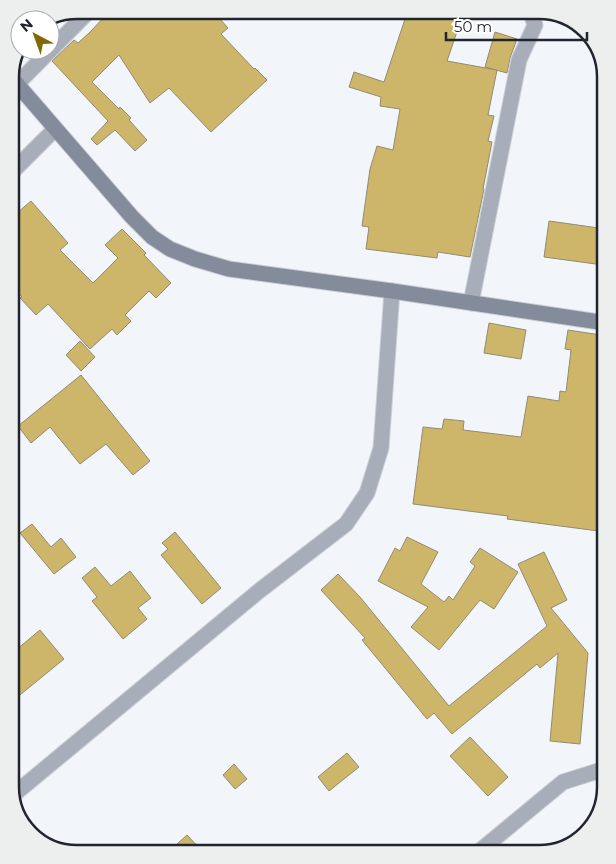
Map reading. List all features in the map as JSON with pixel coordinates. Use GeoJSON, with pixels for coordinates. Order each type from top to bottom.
{"type":"FeatureCollection","features":[{"type":"Feature","properties":{"kind":"street"},"geometry":{"type":"LineString","coordinates":[[19,75],[80,19]]}},
{"type":"Feature","properties":{"kind":"street"},"geometry":{"type":"LineString","coordinates":[[472,303],[519,60],[534,24],[533,19]]}},
{"type":"Feature","properties":{"kind":"street"},"geometry":{"type":"LineString","coordinates":[[19,86],[132,218],[152,237],[170,249],[229,269],[597,322]]}},
{"type":"Feature","properties":{"kind":"street"},"geometry":{"type":"LineString","coordinates":[[19,165],[55,129]]}},
{"type":"Feature","properties":{"kind":"street"},"geometry":{"type":"LineString","coordinates":[[19,790],[259,591],[346,524],[367,493],[381,448],[392,291]]}},
{"type":"Feature","properties":{"kind":"street"},"geometry":{"type":"LineString","coordinates":[[487,845],[563,782],[597,771]]}},
{"type":"Feature","properties":{"kind":"building"},"geometry":{"type":"Polygon","coordinates":[[[102,19],[220,19],[228,28],[221,34],[267,80],[211,132],[169,88],[150,103],[119,55],[92,82],[119,109],[120,107],[131,118],[129,120],[147,140],[135,151],[115,130],[97,145],[91,139],[108,121],[52,61],[60,60],[60,53],[74,40],[78,43],[102,19]]]}},
{"type":"Feature","properties":{"kind":"building"},"geometry":{"type":"Polygon","coordinates":[[[405,19],[461,19],[447,61],[497,70],[488,115],[494,116],[488,141],[492,142],[470,257],[438,252],[437,258],[366,249],[369,227],[362,226],[370,169],[377,146],[393,150],[400,109],[380,106],[381,97],[349,87],[354,72],[384,82],[405,19]]]}},
{"type":"Feature","properties":{"kind":"building"},"geometry":{"type":"Polygon","coordinates":[[[495,32],[517,39],[507,73],[485,67],[495,32]]]}},
{"type":"Feature","properties":{"kind":"building"},"geometry":{"type":"Polygon","coordinates":[[[31,201],[68,243],[60,250],[93,283],[118,258],[105,245],[122,229],[146,253],[144,255],[171,283],[156,298],[149,291],[125,315],[131,321],[117,335],[112,329],[90,349],[48,304],[36,315],[20,298],[22,297],[19,294],[19,211],[31,201]]]}},
{"type":"Feature","properties":{"kind":"building"},"geometry":{"type":"Polygon","coordinates":[[[549,221],[597,228],[597,264],[544,257],[549,221]]]}},
{"type":"Feature","properties":{"kind":"building"},"geometry":{"type":"Polygon","coordinates":[[[489,323],[526,330],[521,359],[484,353],[489,323]]]}},
{"type":"Feature","properties":{"kind":"building"},"geometry":{"type":"Polygon","coordinates":[[[568,330],[597,334],[597,531],[507,519],[508,516],[413,504],[423,427],[442,429],[444,419],[464,421],[463,430],[521,437],[528,396],[559,401],[560,391],[566,392],[571,350],[565,349],[568,330]]]}},
{"type":"Feature","properties":{"kind":"building"},"geometry":{"type":"Polygon","coordinates":[[[80,341],[95,357],[81,371],[66,355],[80,341]]]}},
{"type":"Feature","properties":{"kind":"building"},"geometry":{"type":"Polygon","coordinates":[[[81,375],[150,461],[133,475],[106,444],[80,464],[50,427],[31,443],[19,425],[81,375]]]}},
{"type":"Feature","properties":{"kind":"building"},"geometry":{"type":"Polygon","coordinates":[[[32,524],[51,547],[61,538],[76,557],[54,574],[20,533],[32,524]]]}},
{"type":"Feature","properties":{"kind":"building"},"geometry":{"type":"Polygon","coordinates":[[[175,532],[221,588],[202,604],[161,555],[168,549],[162,543],[175,532]]]}},
{"type":"Feature","properties":{"kind":"building"},"geometry":{"type":"Polygon","coordinates":[[[407,537],[438,552],[421,584],[444,602],[449,596],[453,600],[475,566],[470,562],[480,548],[518,572],[494,609],[480,600],[439,650],[411,627],[428,607],[378,581],[395,548],[400,551],[407,537]]]}},
{"type":"Feature","properties":{"kind":"building"},"geometry":{"type":"Polygon","coordinates":[[[544,552],[567,600],[551,608],[588,653],[580,744],[550,741],[558,653],[540,668],[537,664],[452,734],[434,713],[427,719],[362,640],[365,638],[321,590],[338,574],[360,597],[449,706],[547,626],[518,564],[544,552]]]}},
{"type":"Feature","properties":{"kind":"building"},"geometry":{"type":"Polygon","coordinates":[[[95,567],[111,586],[130,571],[151,598],[138,608],[147,619],[123,639],[92,601],[97,597],[82,578],[95,567]]]}},
{"type":"Feature","properties":{"kind":"building"},"geometry":{"type":"Polygon","coordinates":[[[40,630],[64,659],[19,696],[19,648],[40,630]]]}},
{"type":"Feature","properties":{"kind":"building"},"geometry":{"type":"Polygon","coordinates":[[[470,737],[508,777],[488,796],[450,756],[470,737]]]}},
{"type":"Feature","properties":{"kind":"building"},"geometry":{"type":"Polygon","coordinates":[[[347,753],[359,767],[329,791],[318,777],[347,753]]]}},
{"type":"Feature","properties":{"kind":"building"},"geometry":{"type":"Polygon","coordinates":[[[234,764],[247,779],[235,789],[223,775],[234,764]]]}},
{"type":"Feature","properties":{"kind":"building"},"geometry":{"type":"Polygon","coordinates":[[[187,835],[196,845],[176,845],[187,835]]]}}]}
